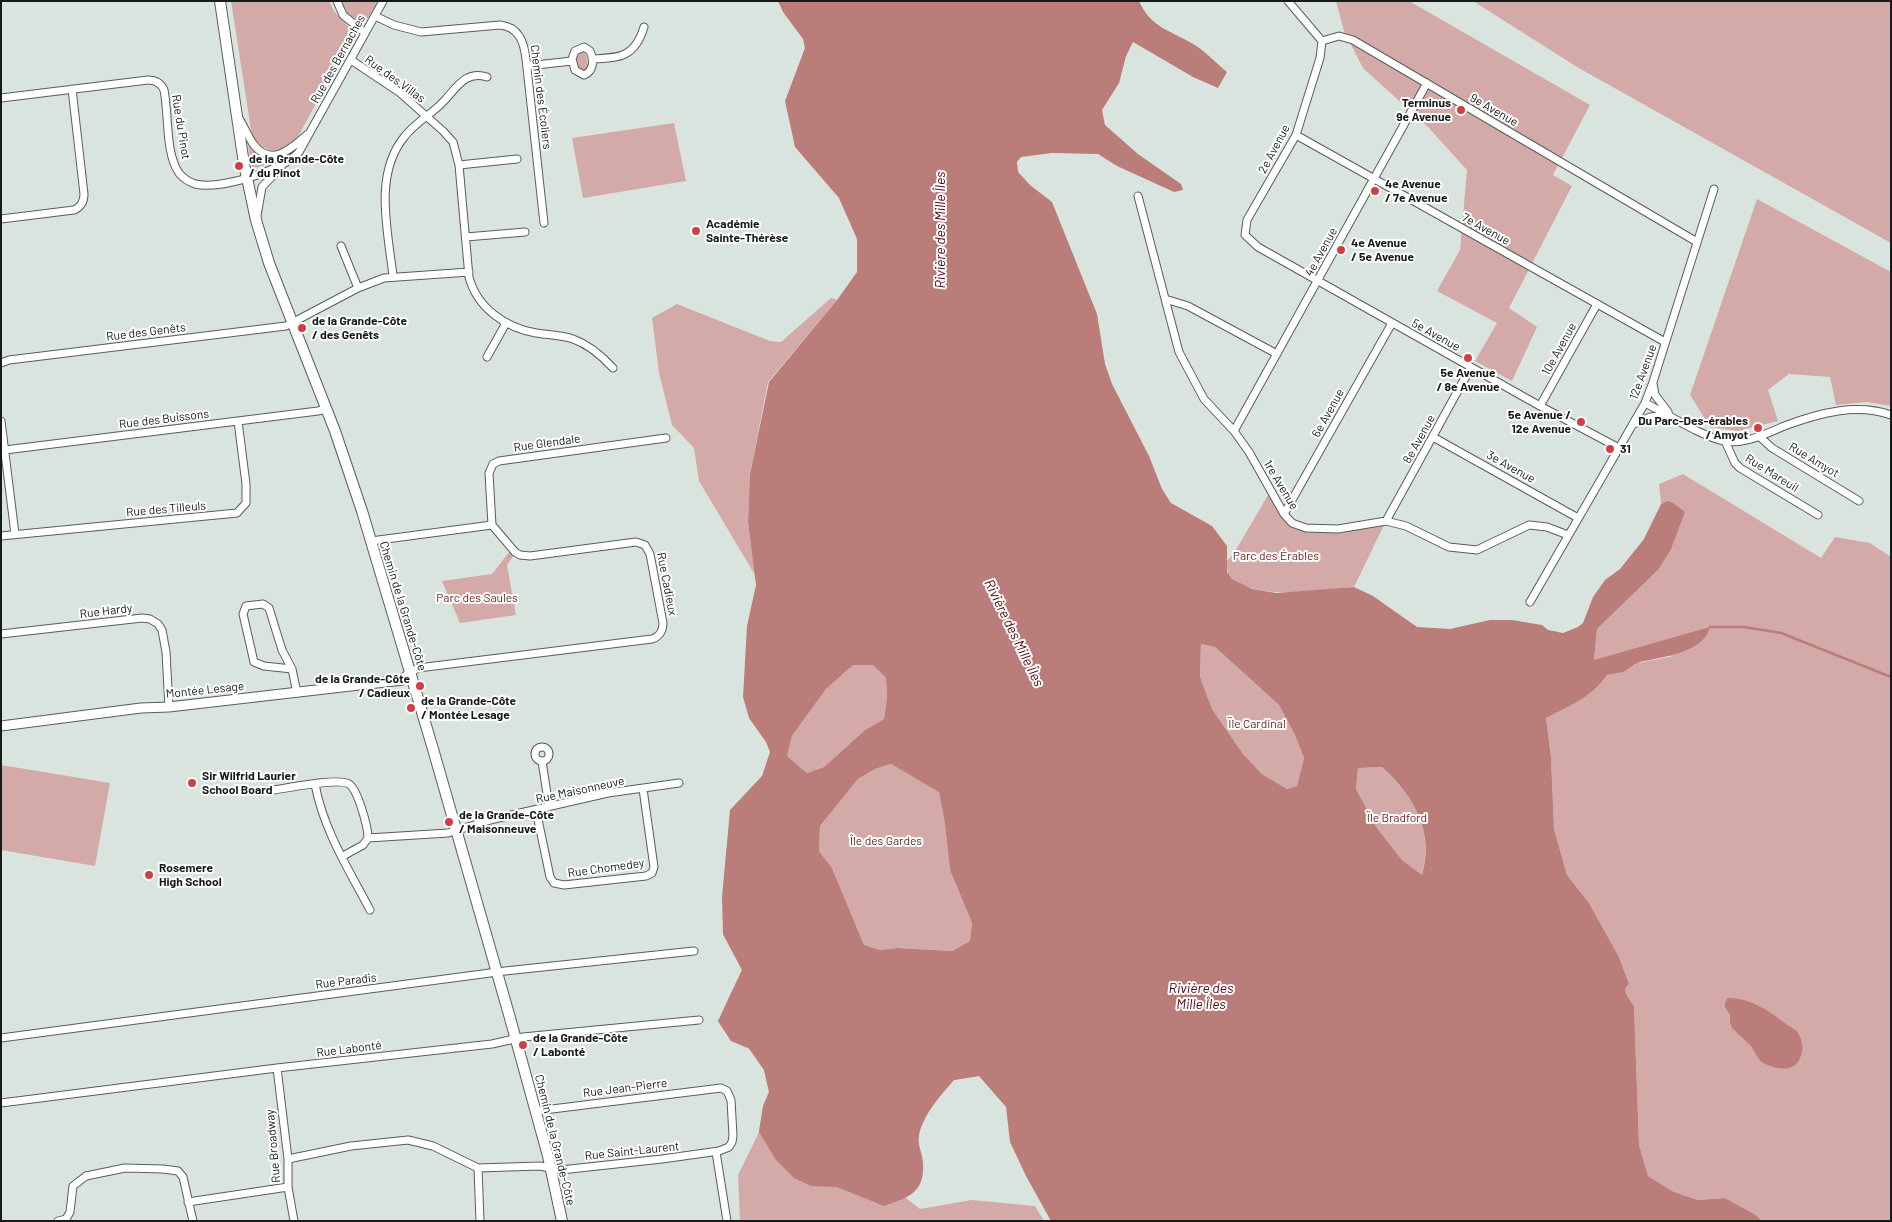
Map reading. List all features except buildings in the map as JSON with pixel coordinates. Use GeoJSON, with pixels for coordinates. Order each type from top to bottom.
{"type":"FeatureCollection","features":[{"type":"Feature","properties":{"kind":"main road","name":"Chemin de la Grande-Côte"},"geometry":{"type":"LineString","coordinates":[[220,1],[247,178],[256,220],[270,263],[353,483],[371,541],[457,830],[516,1039],[551,1168],[562,1221]]}},
{"type":"Feature","properties":{"kind":"street"},"geometry":{"type":"LineString","coordinates":[[337,1],[343,15],[366,33]]}},
{"type":"Feature","properties":{"kind":"street","name":"Rue des Bernaches"},"geometry":{"type":"LineString","coordinates":[[256,220],[258,199],[262,187],[283,165],[299,152],[383,1]]}},
{"type":"Feature","properties":{"kind":"street"},"geometry":{"type":"LineString","coordinates":[[1288,1],[1322,41]]}},
{"type":"Feature","properties":{"kind":"street","name":"Chemin des Écoliers"},"geometry":{"type":"LineString","coordinates":[[375,16],[394,25],[421,32],[497,25],[508,26],[522,38],[527,66],[544,223]]}},
{"type":"Feature","properties":{"kind":"street"},"geometry":{"type":"LineString","coordinates":[[592,59],[617,57],[628,53],[640,38],[644,27]]}},
{"type":"Feature","properties":{"kind":"street","name":"9e Avenue"},"geometry":{"type":"LineString","coordinates":[[1322,41],[1339,36],[1353,40],[1698,242]]}},
{"type":"Feature","properties":{"kind":"street","name":"2e Avenue"},"geometry":{"type":"LineString","coordinates":[[1245,235],[1247,220],[1296,135],[1320,58],[1322,41]]}},
{"type":"Feature","properties":{"kind":"street"},"geometry":{"type":"LineString","coordinates":[[581,47],[589,50],[592,59],[590,70],[584,75],[576,71],[572,61],[574,52],[581,47]]}},
{"type":"Feature","properties":{"kind":"street","name":"Rue des Villas"},"geometry":{"type":"LineString","coordinates":[[350,60],[388,84],[452,139],[459,166],[469,272],[472,287],[479,298],[494,315],[506,323],[526,331],[566,337],[582,343],[599,354],[613,368]]}},
{"type":"Feature","properties":{"kind":"street"},"geometry":{"type":"LineString","coordinates":[[527,66],[572,61]]}},
{"type":"Feature","properties":{"kind":"street","name":"Rue des Villas"},"geometry":{"type":"LineString","coordinates":[[426,116],[435,110],[468,77],[478,74],[487,77]]}},
{"type":"Feature","properties":{"kind":"street","name":"Rue du Pinot"},"geometry":{"type":"LineString","coordinates":[[1,98],[148,80],[156,81],[160,83],[164,90],[172,157],[182,176],[188,181],[200,184],[247,178]]}},
{"type":"Feature","properties":{"kind":"street","name":"4e Avenue"},"geometry":{"type":"LineString","coordinates":[[1234,431],[1427,83]]}},
{"type":"Feature","properties":{"kind":"street"},"geometry":{"type":"LineString","coordinates":[[1,219],[74,210],[83,202],[84,194],[72,90]]}},
{"type":"Feature","properties":{"kind":"street","name":"Rue des Bernaches"},"geometry":{"type":"LineString","coordinates":[[237,115],[254,145],[261,152],[271,154],[278,155],[288,151],[313,128]]}},
{"type":"Feature","properties":{"kind":"street"},"geometry":{"type":"LineString","coordinates":[[393,276],[386,206],[389,167],[400,142],[417,122],[426,116]]}},
{"type":"Feature","properties":{"kind":"street","name":"7e Avenue"},"geometry":{"type":"LineString","coordinates":[[1296,135],[1666,342]]}},
{"type":"Feature","properties":{"kind":"street"},"geometry":{"type":"LineString","coordinates":[[459,166],[517,159]]}},
{"type":"Feature","properties":{"kind":"street","name":"Rue des Bernaches"},"geometry":{"type":"LineString","coordinates":[[247,178],[283,165]]}},
{"type":"Feature","properties":{"kind":"street","name":"12e Avenue"},"geometry":{"type":"LineString","coordinates":[[1530,602],[1645,403],[1714,189]]}},
{"type":"Feature","properties":{"kind":"street","name":"1re Avenue"},"geometry":{"type":"LineString","coordinates":[[1138,196],[1179,352],[1204,399],[1234,431],[1250,452],[1284,514],[1292,523],[1306,528],[1338,528],[1386,521],[1406,526],[1449,547],[1478,550],[1528,526],[1547,527],[1568,535]]}},
{"type":"Feature","properties":{"kind":"street"},"geometry":{"type":"LineString","coordinates":[[466,237],[525,232]]}},
{"type":"Feature","properties":{"kind":"street","name":"5e Avenue"},"geometry":{"type":"LineString","coordinates":[[1245,235],[1258,247],[1540,406],[1619,448]]}},
{"type":"Feature","properties":{"kind":"street"},"geometry":{"type":"LineString","coordinates":[[340,246],[358,288]]}},
{"type":"Feature","properties":{"kind":"street"},"geometry":{"type":"LineString","coordinates":[[292,322],[358,288],[393,276],[469,272]]}},
{"type":"Feature","properties":{"kind":"street"},"geometry":{"type":"LineString","coordinates":[[1165,299],[1188,306],[1277,354]]}},
{"type":"Feature","properties":{"kind":"street","name":"10e Avenue"},"geometry":{"type":"LineString","coordinates":[[1540,406],[1597,304]]}},
{"type":"Feature","properties":{"kind":"street","name":"Rue des Genêts"},"geometry":{"type":"LineString","coordinates":[[1,363],[9,360],[270,329],[286,326],[292,322]]}},
{"type":"Feature","properties":{"kind":"street"},"geometry":{"type":"LineString","coordinates":[[488,358],[506,323]]}},
{"type":"Feature","properties":{"kind":"street","name":"6e Avenue"},"geometry":{"type":"LineString","coordinates":[[1284,514],[1392,323]]}},
{"type":"Feature","properties":{"kind":"street","name":"8e Avenue"},"geometry":{"type":"LineString","coordinates":[[1386,521],[1471,367]]}},
{"type":"Feature","properties":{"kind":"street"},"geometry":{"type":"LineString","coordinates":[[1653,382],[1655,395],[1670,415]]}},
{"type":"Feature","properties":{"kind":"street"},"geometry":{"type":"LineString","coordinates":[[1645,403],[1706,434],[1725,441],[1760,437],[1788,425],[1836,411],[1864,409],[1877,410],[1891,415]]}},
{"type":"Feature","properties":{"kind":"street","name":"Rue des Buissons"},"geometry":{"type":"LineString","coordinates":[[5,450],[318,412],[326,409]]}},
{"type":"Feature","properties":{"kind":"street"},"geometry":{"type":"LineString","coordinates":[[1632,425],[1650,417],[1670,415]]}},
{"type":"Feature","properties":{"kind":"street"},"geometry":{"type":"LineString","coordinates":[[1,421],[15,534]]}},
{"type":"Feature","properties":{"kind":"street","name":"Rue des Tilleuls"},"geometry":{"type":"LineString","coordinates":[[1,536],[237,513],[246,503],[246,484],[238,421]]}},
{"type":"Feature","properties":{"kind":"street","name":"3e Avenue"},"geometry":{"type":"LineString","coordinates":[[1433,436],[1578,518]]}},
{"type":"Feature","properties":{"kind":"street","name":"Rue Amyot"},"geometry":{"type":"LineString","coordinates":[[1760,437],[1772,448],[1859,501]]}},
{"type":"Feature","properties":{"kind":"street","name":"Rue Glendale"},"geometry":{"type":"LineString","coordinates":[[492,525],[489,473],[492,466],[497,462],[666,438]]}},
{"type":"Feature","properties":{"kind":"street","name":"Rue Mareuil"},"geometry":{"type":"LineString","coordinates":[[1725,441],[1735,463],[1740,468],[1818,514]]}},
{"type":"Feature","properties":{"kind":"street"},"geometry":{"type":"LineString","coordinates":[[371,541],[492,525]]}},
{"type":"Feature","properties":{"kind":"street","name":"Rue Cadieux"},"geometry":{"type":"LineString","coordinates":[[410,673],[418,668],[652,639],[661,632],[663,623],[650,554],[643,544],[633,542],[526,556],[518,554],[513,550],[492,525]]}},
{"type":"Feature","properties":{"kind":"street"},"geometry":{"type":"LineString","coordinates":[[292,669],[264,666],[254,662],[243,614],[246,606],[263,604],[269,608],[282,650],[292,669],[297,692]]}},
{"type":"Feature","properties":{"kind":"street","name":"Rue Hardy"},"geometry":{"type":"LineString","coordinates":[[1,634],[142,618],[150,620],[158,624],[162,630],[166,652],[169,707]]}},
{"type":"Feature","properties":{"kind":"street","name":"Montée Lesage"},"geometry":{"type":"LineString","coordinates":[[1,726],[141,708],[169,707],[402,680],[410,673]]}},
{"type":"Feature","properties":{"kind":"street"},"geometry":{"type":"LineString","coordinates":[[542,761],[549,807]]}},
{"type":"Feature","properties":{"kind":"street"},"geometry":{"type":"LineString","coordinates":[[268,791],[342,782],[351,786],[364,819],[368,838],[360,847],[343,856]]}},
{"type":"Feature","properties":{"kind":"street","name":"Rue Maisonneuve"},"geometry":{"type":"LineString","coordinates":[[368,838],[448,833],[608,793],[679,783]]}},
{"type":"Feature","properties":{"kind":"street"},"geometry":{"type":"LineString","coordinates":[[315,784],[322,813],[370,910]]}},
{"type":"Feature","properties":{"kind":"street","name":"Rue Chomedey"},"geometry":{"type":"LineString","coordinates":[[536,810],[550,877],[554,883],[564,885],[646,876],[653,871],[654,865],[643,789]]}},
{"type":"Feature","properties":{"kind":"street","name":"Rue Paradis"},"geometry":{"type":"LineString","coordinates":[[1,1038],[497,973],[694,951]]}},
{"type":"Feature","properties":{"kind":"street","name":"Rue Labonté"},"geometry":{"type":"LineString","coordinates":[[1,1103],[277,1068],[492,1044],[516,1039],[699,1020]]}},
{"type":"Feature","properties":{"kind":"street","name":"Rue Broadway"},"geometry":{"type":"LineString","coordinates":[[277,1068],[288,1158],[288,1187],[294,1221]]}},
{"type":"Feature","properties":{"kind":"street","name":"Rue Jean-Pierre"},"geometry":{"type":"LineString","coordinates":[[536,1111],[716,1088],[725,1090],[730,1096],[733,1136],[728,1148],[716,1152]]}},
{"type":"Feature","properties":{"kind":"street","name":"Rue Saint-Laurent"},"geometry":{"type":"LineString","coordinates":[[288,1158],[351,1146],[408,1140],[434,1146],[478,1168],[540,1166],[559,1170],[716,1152]]}},
{"type":"Feature","properties":{"kind":"street"},"geometry":{"type":"LineString","coordinates":[[716,1152],[727,1221]]}},
{"type":"Feature","properties":{"kind":"street"},"geometry":{"type":"LineString","coordinates":[[58,1221],[66,1218],[70,1212],[73,1186],[86,1176],[125,1168],[178,1171],[183,1177],[193,1221]]}},
{"type":"Feature","properties":{"kind":"street"},"geometry":{"type":"LineString","coordinates":[[478,1168],[480,1221]]}},
{"type":"Feature","properties":{"kind":"street"},"geometry":{"type":"LineString","coordinates":[[188,1202],[288,1187]]}},
{"type":"Feature","properties":{"kind":"green space"},"geometry":{"type":"Polygon","coordinates":[[[231,1],[329,1],[334,11],[354,33],[299,135],[281,149],[270,150],[258,143],[252,136],[231,1]]]}},
{"type":"Feature","properties":{"kind":"green space"},"geometry":{"type":"Polygon","coordinates":[[[341,1],[378,1],[368,18],[361,21],[349,16],[341,1]]]}},
{"type":"Feature","properties":{"kind":"green space"},"geometry":{"type":"Polygon","coordinates":[[[1336,1],[1409,1],[1590,105],[1553,175],[1572,186],[1509,308],[1537,327],[1512,381],[1475,361],[1497,323],[1437,291],[1460,250],[1467,170],[1428,127],[1363,68],[1344,31],[1336,1]]]}},
{"type":"Feature","properties":{"kind":"green space"},"geometry":{"type":"Polygon","coordinates":[[[1473,1],[1891,1],[1891,243],[1577,67],[1473,1]]]}},
{"type":"Feature","properties":{"kind":"green space"},"geometry":{"type":"Polygon","coordinates":[[[583,51],[586,55],[588,68],[582,71],[578,65],[577,58],[578,53],[583,51]]]}},
{"type":"Feature","properties":{"kind":"green space"},"geometry":{"type":"Polygon","coordinates":[[[674,123],[686,181],[583,198],[572,138],[674,123]]]}},
{"type":"Feature","properties":{"kind":"green space"},"geometry":{"type":"Polygon","coordinates":[[[248,145],[258,156],[268,161],[268,164],[255,168],[252,167],[248,145]]]}},
{"type":"Feature","properties":{"kind":"green space"},"geometry":{"type":"Polygon","coordinates":[[[1757,199],[1891,272],[1891,406],[1867,402],[1836,405],[1830,377],[1789,374],[1768,390],[1778,421],[1738,431],[1710,427],[1690,395],[1757,199]]]}},
{"type":"Feature","properties":{"kind":"green space"},"geometry":{"type":"Polygon","coordinates":[[[831,298],[837,300],[768,382],[750,474],[748,522],[755,575],[699,481],[694,448],[672,425],[659,373],[652,318],[677,304],[770,341],[781,342],[831,298]]]}},
{"type":"Feature","properties":{"kind":"green space"},"geometry":{"type":"Polygon","coordinates":[[[1683,474],[1821,558],[1835,537],[1870,543],[1891,557],[1891,1221],[1762,1221],[1756,1215],[1725,1198],[1698,1200],[1674,1192],[1648,1176],[1639,1145],[1634,1006],[1627,996],[1625,989],[1629,982],[1619,957],[1589,903],[1567,875],[1554,829],[1551,757],[1546,718],[1588,695],[1602,683],[1607,675],[1624,671],[1638,663],[1674,656],[1621,654],[1594,661],[1597,629],[1658,570],[1667,501],[1661,504],[1659,484],[1683,474]]]}},
{"type":"Feature","properties":{"kind":"green space","name":"Parc des Érables"},"geometry":{"type":"Polygon","coordinates":[[[1271,490],[1284,514],[1306,528],[1341,528],[1386,521],[1354,587],[1273,592],[1243,586],[1230,577],[1227,561],[1234,553],[1271,490]]]}},
{"type":"Feature","properties":{"kind":"green space","name":"Parc des Saules"},"geometry":{"type":"Polygon","coordinates":[[[510,551],[514,555],[507,565],[516,615],[460,623],[442,581],[492,574],[510,551]]]}},
{"type":"Feature","properties":{"kind":"green space","name":"Ïle Cardinal"},"geometry":{"type":"Polygon","coordinates":[[[1201,644],[1215,647],[1279,705],[1295,735],[1304,758],[1297,786],[1287,789],[1262,774],[1243,754],[1212,709],[1200,677],[1201,644]]]}},
{"type":"Feature","properties":{"kind":"green space"},"geometry":{"type":"Polygon","coordinates":[[[853,665],[873,665],[886,678],[887,698],[884,719],[865,730],[824,767],[807,773],[787,756],[792,736],[826,689],[853,665]]]}},
{"type":"Feature","properties":{"kind":"green space","name":"Île des Gardes"},"geometry":{"type":"Polygon","coordinates":[[[891,764],[939,791],[950,870],[972,923],[970,941],[952,951],[897,948],[880,950],[864,945],[832,868],[819,851],[820,826],[858,779],[875,769],[891,764]]]}},
{"type":"Feature","properties":{"kind":"green space"},"geometry":{"type":"Polygon","coordinates":[[[1,765],[110,783],[95,866],[1,850],[1,765]]]}},
{"type":"Feature","properties":{"kind":"green space","name":"Ïle Bradford"},"geometry":{"type":"Polygon","coordinates":[[[1382,767],[1403,790],[1419,815],[1425,843],[1422,875],[1402,860],[1377,828],[1356,789],[1358,768],[1382,767]]]}},
{"type":"Feature","properties":{"kind":"green space"},"geometry":{"type":"Polygon","coordinates":[[[723,934],[979,1076],[954,1080],[929,1112],[921,1127],[918,1140],[923,1175],[920,1183],[906,1198],[920,1209],[972,1200],[1035,1206],[1044,1221],[740,1221],[738,1175],[759,1132],[763,1106],[769,1092],[764,1070],[749,1049],[731,1041],[718,1021],[742,970],[723,934]]]}},
{"type":"Feature","properties":{"kind":"water","name":"Rivière des Mille Îles"},"geometry":{"type":"Polygon","coordinates":[[[778,1],[1139,1],[1155,23],[1197,47],[1227,72],[1218,88],[1193,77],[1133,42],[1126,56],[1119,83],[1102,110],[1105,125],[1138,154],[1181,184],[1183,190],[1174,192],[1117,166],[1098,154],[1052,153],[1021,157],[1017,162],[1018,172],[1030,185],[1052,202],[1097,314],[1105,364],[1112,384],[1149,456],[1162,489],[1171,503],[1212,526],[1227,546],[1227,572],[1232,579],[1252,589],[1276,593],[1354,587],[1373,596],[1417,627],[1450,629],[1490,620],[1512,620],[1542,625],[1548,630],[1563,633],[1583,623],[1593,597],[1605,580],[1620,569],[1644,539],[1661,504],[1667,501],[1673,503],[1685,512],[1671,549],[1658,570],[1597,629],[1594,660],[1710,627],[1706,636],[1691,648],[1670,656],[1640,662],[1623,672],[1607,675],[1588,695],[1546,718],[1551,757],[1554,829],[1567,875],[1589,903],[1619,957],[1629,983],[1625,989],[1627,996],[1634,1006],[1639,1145],[1648,1176],[1674,1192],[1698,1200],[1725,1198],[1756,1215],[1762,1221],[1051,1221],[1010,1142],[1006,1107],[979,1076],[954,1080],[928,1112],[921,1127],[919,1138],[923,1162],[921,1181],[914,1192],[901,1200],[884,1206],[837,1187],[811,1186],[794,1178],[776,1160],[759,1132],[763,1106],[769,1092],[764,1070],[749,1048],[731,1041],[718,1021],[742,970],[723,934],[722,897],[730,810],[762,776],[770,752],[766,742],[749,718],[743,697],[747,626],[756,585],[748,522],[750,474],[769,382],[837,300],[857,272],[857,239],[839,198],[795,147],[785,101],[805,48],[803,39],[783,12],[778,1]],[[1201,644],[1200,677],[1212,709],[1243,754],[1262,774],[1287,789],[1297,786],[1304,758],[1295,735],[1279,705],[1215,647],[1201,644]],[[853,665],[826,689],[792,736],[787,756],[807,773],[824,767],[865,730],[884,719],[887,698],[886,678],[873,665],[853,665]],[[891,764],[875,769],[858,779],[820,826],[819,851],[832,868],[864,945],[880,950],[897,948],[952,951],[970,941],[972,923],[950,870],[939,792],[891,764]],[[1382,767],[1358,768],[1356,789],[1377,828],[1402,860],[1422,875],[1426,844],[1423,829],[1412,802],[1382,767]]]}},
{"type":"Feature","properties":{"kind":"water"},"geometry":{"type":"Polygon","coordinates":[[[1728,998],[1744,1000],[1759,1006],[1796,1030],[1801,1038],[1802,1052],[1794,1066],[1777,1068],[1760,1061],[1751,1046],[1732,1028],[1730,1015],[1725,1007],[1725,1002],[1728,998]]]}},
{"type":"Feature","properties":{"kind":"waterway"},"geometry":{"type":"LineString","coordinates":[[1710,627],[1744,627],[1781,633],[1891,677]]}},
{"type":"Feature","properties":{"kind":"place","name":"Terminus 9e Avenue"},"geometry":{"type":"Point","coordinates":[1461,110]}},
{"type":"Feature","properties":{"kind":"place","name":"de la Grande-Côte / du Pinot"},"geometry":{"type":"Point","coordinates":[239,166]}},
{"type":"Feature","properties":{"kind":"place","name":"4e Avenue / 7e Avenue"},"geometry":{"type":"Point","coordinates":[1375,191]}},
{"type":"Feature","properties":{"kind":"place","name":"Académie Sainte-Thérèse"},"geometry":{"type":"Point","coordinates":[696,231]}},
{"type":"Feature","properties":{"kind":"place","name":"4e Avenue / 5e Avenue"},"geometry":{"type":"Point","coordinates":[1341,250]}},
{"type":"Feature","properties":{"kind":"place","name":"de la Grande-Côte / des Genêts"},"geometry":{"type":"Point","coordinates":[302,328]}},
{"type":"Feature","properties":{"kind":"place","name":"5e Avenue / 8e Avenue"},"geometry":{"type":"Point","coordinates":[1468,358]}},
{"type":"Feature","properties":{"kind":"place","name":"5e Avenue / 12e Avenue"},"geometry":{"type":"Point","coordinates":[1581,422]}},
{"type":"Feature","properties":{"kind":"place","name":"Du Parc-Des-érables / Amyot"},"geometry":{"type":"Point","coordinates":[1758,428]}},
{"type":"Feature","properties":{"kind":"place","name":"31"},"geometry":{"type":"Point","coordinates":[1610,449]}},
{"type":"Feature","properties":{"kind":"place","name":"de la Grande-Côte / Cadieux"},"geometry":{"type":"Point","coordinates":[420,686]}},
{"type":"Feature","properties":{"kind":"place","name":"de la Grande-Côte / Montée Lesage"},"geometry":{"type":"Point","coordinates":[411,708]}},
{"type":"Feature","properties":{"kind":"place","name":"Sir Wilfrid Laurier School Board"},"geometry":{"type":"Point","coordinates":[192,783]}},
{"type":"Feature","properties":{"kind":"place","name":"de la Grande-Côte / Maisonneuve"},"geometry":{"type":"Point","coordinates":[449,822]}},
{"type":"Feature","properties":{"kind":"place","name":"Rosemere High School"},"geometry":{"type":"Point","coordinates":[149,875]}},
{"type":"Feature","properties":{"kind":"place","name":"de la Grande-Côte / Labonté"},"geometry":{"type":"Point","coordinates":[523,1045]}}]}
